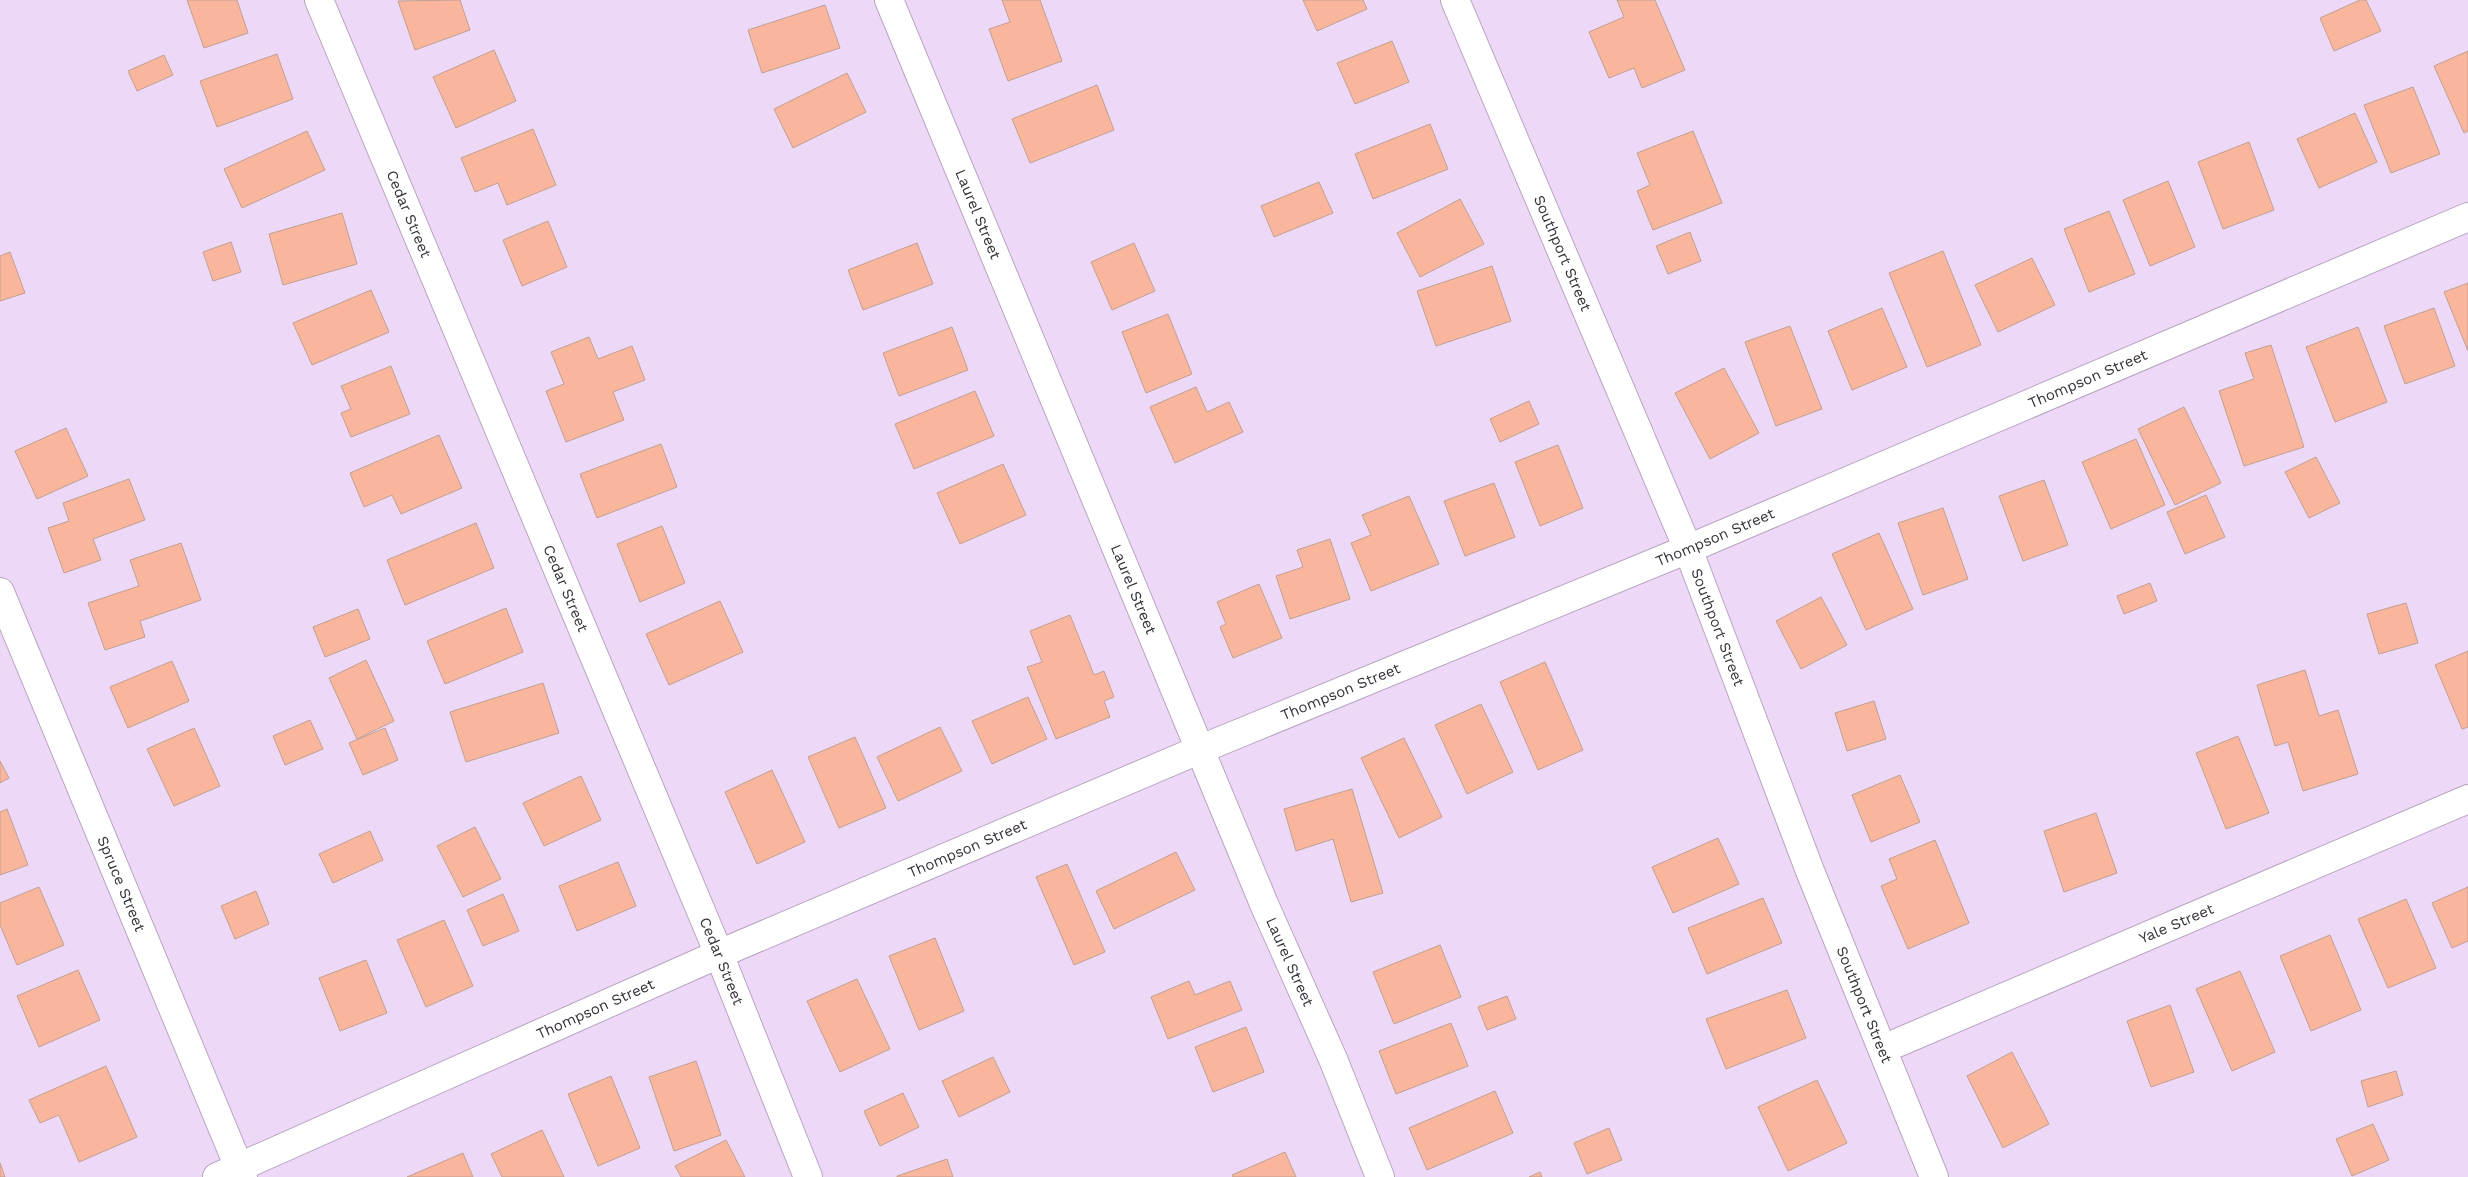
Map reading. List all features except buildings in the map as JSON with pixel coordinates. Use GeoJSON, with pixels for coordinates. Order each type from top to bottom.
{"type":"FeatureCollection","features":[{"type":"Feature","properties":{"kind":"street","name":"Cedar Street"},"geometry":{"type":"LineString","coordinates":[[319,0],[719,954],[808,1177]]}},
{"type":"Feature","properties":{"kind":"street","name":"Laurel Street"},"geometry":{"type":"LineString","coordinates":[[889,0],[1202,749],[1264,904],[1333,1059],[1380,1177]]}},
{"type":"Feature","properties":{"kind":"street","name":"Southport Street"},"geometry":{"type":"LineString","coordinates":[[1455,0],[1688,549],[1810,871],[1934,1177]]}},
{"type":"Feature","properties":{"kind":"street","name":"Thompson Street"},"geometry":{"type":"LineString","coordinates":[[233,1174],[719,954],[1202,749],[1688,549],[2468,217]]}},
{"type":"Feature","properties":{"kind":"street","name":"Spruce Street"},"geometry":{"type":"LineString","coordinates":[[0,592],[233,1174]]}},
{"type":"Feature","properties":{"kind":"street","name":"Yale Street"},"geometry":{"type":"LineString","coordinates":[[1883,1049],[2468,799]]}}]}
